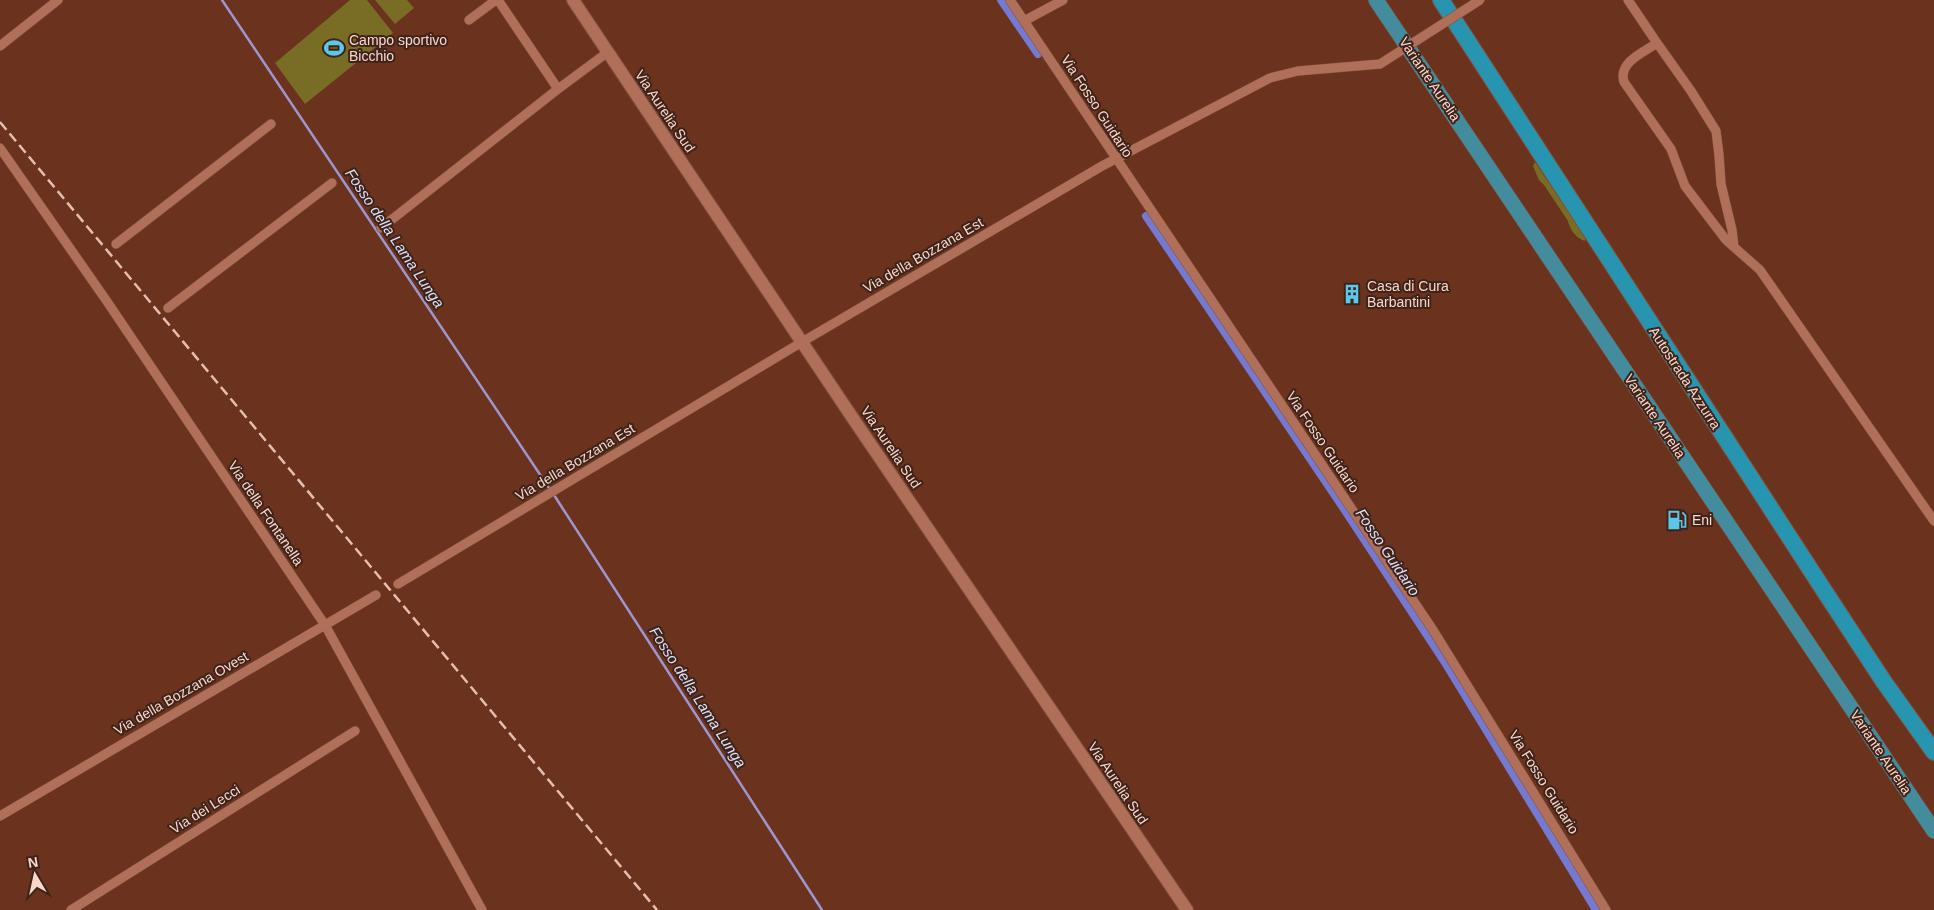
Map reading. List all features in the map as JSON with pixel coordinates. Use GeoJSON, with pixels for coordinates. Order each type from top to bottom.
{"type":"FeatureCollection","features":[{"type":"Feature","properties":{"kind":"highway","name":"Variante Aurelia"},"geometry":{"type":"LineString","coordinates":[[1376,0],[1934,831]]}},
{"type":"Feature","properties":{"kind":"highway","name":"Variante Aurelia"},"geometry":{"type":"LineString","coordinates":[[1387,0],[1934,816]]}},
{"type":"Feature","properties":{"kind":"highway","name":"Autostrada Azzurra"},"geometry":{"type":"LineString","coordinates":[[1441,0],[1884,682],[1934,752]]}},
{"type":"Feature","properties":{"kind":"highway","name":"Autostrada Azzurra"},"geometry":{"type":"LineString","coordinates":[[1454,0],[1865,634],[1934,734]]}},
{"type":"Feature","properties":{"kind":"main road","name":"Via Aurelia Sud"},"geometry":{"type":"LineString","coordinates":[[573,0],[1187,910]]}},
{"type":"Feature","properties":{"kind":"street"},"geometry":{"type":"LineString","coordinates":[[0,46],[58,0]]}},
{"type":"Feature","properties":{"kind":"street"},"geometry":{"type":"LineString","coordinates":[[469,20],[497,0],[558,89]]}},
{"type":"Feature","properties":{"kind":"street","name":"Via Fosso Guidario"},"geometry":{"type":"LineString","coordinates":[[1010,0],[1433,630],[1606,910]]}},
{"type":"Feature","properties":{"kind":"street"},"geometry":{"type":"LineString","coordinates":[[1024,21],[1063,0]]}},
{"type":"Feature","properties":{"kind":"street","name":"Via della Bozzana Est"},"geometry":{"type":"LineString","coordinates":[[398,584],[802,342],[1116,158],[1270,78],[1298,71],[1380,64],[1480,0]]}},
{"type":"Feature","properties":{"kind":"street"},"geometry":{"type":"LineString","coordinates":[[1628,0],[1691,91],[1716,131],[1720,154],[1721,184],[1734,247]]}},
{"type":"Feature","properties":{"kind":"street"},"geometry":{"type":"LineString","coordinates":[[1657,43],[1627,64],[1622,75],[1624,82],[1671,149],[1685,186],[1726,240],[1760,270],[1934,521]]}},
{"type":"Feature","properties":{"kind":"street"},"geometry":{"type":"LineString","coordinates":[[381,228],[608,52]]}},
{"type":"Feature","properties":{"kind":"street"},"geometry":{"type":"LineString","coordinates":[[116,244],[271,124]]}},
{"type":"Feature","properties":{"kind":"street","name":"Via della Fontanella"},"geometry":{"type":"LineString","coordinates":[[0,148],[106,300],[325,625],[482,910]]}},
{"type":"Feature","properties":{"kind":"street"},"geometry":{"type":"LineString","coordinates":[[168,308],[332,183]]}},
{"type":"Feature","properties":{"kind":"street","name":"Via della Bozzana Ovest"},"geometry":{"type":"LineString","coordinates":[[0,816],[376,595]]}},
{"type":"Feature","properties":{"kind":"street","name":"Via dei Lecci"},"geometry":{"type":"LineString","coordinates":[[71,910],[355,731]]}},
{"type":"Feature","properties":{"kind":"shaded area","name":"Campo sportivo Bicchio"},"geometry":{"type":"Polygon","coordinates":[[[350,0],[367,0],[393,33],[305,104],[275,63],[350,0]]]}},
{"type":"Feature","properties":{"kind":"shaded area"},"geometry":{"type":"Polygon","coordinates":[[[375,0],[407,0],[414,8],[395,24],[375,0]]]}},
{"type":"Feature","properties":{"kind":"shaded area"},"geometry":{"type":"Polygon","coordinates":[[[1535,162],[1585,237],[1585,241],[1579,238],[1570,228],[1568,221],[1539,180],[1533,166],[1535,162]]]}},
{"type":"Feature","properties":{"kind":"waterway","name":"Fosso della Lama Lunga"},"geometry":{"type":"LineString","coordinates":[[222,0],[549,488]]}},
{"type":"Feature","properties":{"kind":"waterway","name":"Fosso Guidario"},"geometry":{"type":"LineString","coordinates":[[1001,0],[1038,54]]}},
{"type":"Feature","properties":{"kind":"waterway","name":"Fosso Guidario"},"geometry":{"type":"LineString","coordinates":[[1146,216],[1444,661],[1596,910]]}},
{"type":"Feature","properties":{"kind":"waterway","name":"Fosso della Lama Lunga"},"geometry":{"type":"LineString","coordinates":[[554,495],[822,910]]}},
{"type":"Feature","properties":{"kind":"railway"},"geometry":{"type":"LineString","coordinates":[[0,122],[657,910]]}},
{"type":"Feature","properties":{"kind":"place","name":"Campo sportivo Bicchio"},"geometry":{"type":"Point","coordinates":[334,48]}},
{"type":"Feature","properties":{"kind":"place","name":"Casa di Cura Barbantini"},"geometry":{"type":"Point","coordinates":[1352,294]}},
{"type":"Feature","properties":{"kind":"place","name":"Eni"},"geometry":{"type":"Point","coordinates":[1677,520]}}]}
